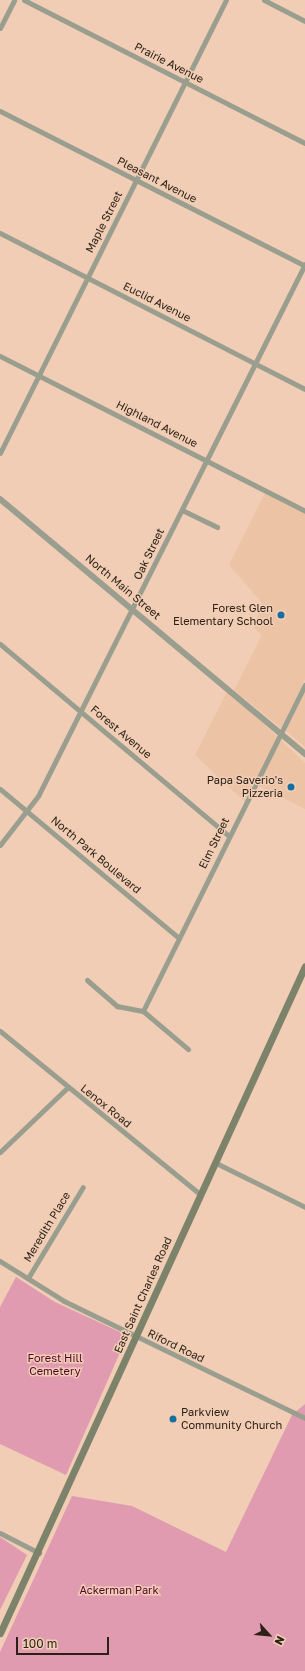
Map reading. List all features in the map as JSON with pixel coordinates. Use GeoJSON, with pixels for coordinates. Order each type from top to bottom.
{"type":"FeatureCollection","features":[{"type":"Feature","properties":{"kind":"main road","name":"East Saint Charles Road"},"geometry":{"type":"LineString","coordinates":[[0,1633],[39,1553],[305,966]]}},
{"type":"Feature","properties":{"kind":"street"},"geometry":{"type":"LineString","coordinates":[[0,28],[14,0]]}},
{"type":"Feature","properties":{"kind":"street","name":"Prairie Avenue"},"geometry":{"type":"LineString","coordinates":[[24,0],[305,143]]}},
{"type":"Feature","properties":{"kind":"street","name":"Maple Street"},"geometry":{"type":"LineString","coordinates":[[0,453],[226,0]]}},
{"type":"Feature","properties":{"kind":"street"},"geometry":{"type":"LineString","coordinates":[[264,0],[305,21]]}},
{"type":"Feature","properties":{"kind":"street","name":"Pleasant Avenue"},"geometry":{"type":"LineString","coordinates":[[0,111],[305,265]]}},
{"type":"Feature","properties":{"kind":"street","name":"Euclid Avenue"},"geometry":{"type":"LineString","coordinates":[[0,233],[305,389]]}},
{"type":"Feature","properties":{"kind":"street","name":"Oak Street"},"geometry":{"type":"LineString","coordinates":[[0,845],[27,811],[81,711],[305,265]]}},
{"type":"Feature","properties":{"kind":"street","name":"Highland Avenue"},"geometry":{"type":"LineString","coordinates":[[0,356],[305,511]]}},
{"type":"Feature","properties":{"kind":"street","name":"North Main Street"},"geometry":{"type":"LineString","coordinates":[[0,499],[305,754]]}},
{"type":"Feature","properties":{"kind":"street"},"geometry":{"type":"LineString","coordinates":[[182,510],[217,527]]}},
{"type":"Feature","properties":{"kind":"street","name":"Forest Avenue"},"geometry":{"type":"LineString","coordinates":[[0,644],[229,836]]}},
{"type":"Feature","properties":{"kind":"street","name":"Elm Street"},"geometry":{"type":"LineString","coordinates":[[143,1011],[305,685]]}},
{"type":"Feature","properties":{"kind":"street","name":"North Park Boulevard"},"geometry":{"type":"LineString","coordinates":[[0,789],[179,938]]}},
{"type":"Feature","properties":{"kind":"street"},"geometry":{"type":"LineString","coordinates":[[87,980],[117,1006],[143,1011],[188,1049]]}},
{"type":"Feature","properties":{"kind":"street","name":"Lenox Road"},"geometry":{"type":"LineString","coordinates":[[0,1031],[201,1195]]}},
{"type":"Feature","properties":{"kind":"street"},"geometry":{"type":"LineString","coordinates":[[0,1152],[68,1087]]}},
{"type":"Feature","properties":{"kind":"street"},"geometry":{"type":"LineString","coordinates":[[216,1162],[305,1207]]}},
{"type":"Feature","properties":{"kind":"street","name":"Meredith Place"},"geometry":{"type":"LineString","coordinates":[[28,1278],[83,1187]]}},
{"type":"Feature","properties":{"kind":"street","name":"Riford Road"},"geometry":{"type":"LineString","coordinates":[[0,1261],[64,1301],[305,1418]]}},
{"type":"Feature","properties":{"kind":"street"},"geometry":{"type":"LineString","coordinates":[[0,1533],[39,1553]]}},
{"type":"Feature","properties":{"kind":"shaded area","name":"Forest Glen Elementary School"},"geometry":{"type":"Polygon","coordinates":[[[265,493],[305,513],[305,679],[281,728],[234,690],[262,635],[254,628],[262,603],[229,565],[265,493]]]}},
{"type":"Feature","properties":{"kind":"shaded area"},"geometry":{"type":"Polygon","coordinates":[[[305,687],[305,747],[284,729],[305,687]]]}},
{"type":"Feature","properties":{"kind":"shaded area"},"geometry":{"type":"Polygon","coordinates":[[[228,690],[305,763],[305,809],[256,784],[246,803],[195,755],[228,690]]]}},
{"type":"Feature","properties":{"kind":"green space","name":"Forest Hill Cemetery"},"geometry":{"type":"Polygon","coordinates":[[[16,1277],[55,1302],[120,1332],[126,1339],[66,1475],[0,1444],[0,1307],[16,1277]]]}},
{"type":"Feature","properties":{"kind":"green space","name":"Ackerman Park"},"geometry":{"type":"Polygon","coordinates":[[[305,1404],[305,1671],[0,1671],[0,1652],[72,1496],[132,1506],[226,1552],[292,1415],[305,1404]]]}},
{"type":"Feature","properties":{"kind":"green space"},"geometry":{"type":"Polygon","coordinates":[[[0,1537],[27,1555],[0,1610],[0,1537]]]}},
{"type":"Feature","properties":{"kind":"place","name":"Forest Glen Elementary School"},"geometry":{"type":"Point","coordinates":[281,615]}},
{"type":"Feature","properties":{"kind":"place","name":"Papa Saverio's Pizzeria"},"geometry":{"type":"Point","coordinates":[291,787]}},
{"type":"Feature","properties":{"kind":"place","name":"Parkview Community Church"},"geometry":{"type":"Point","coordinates":[173,1419]}}]}
